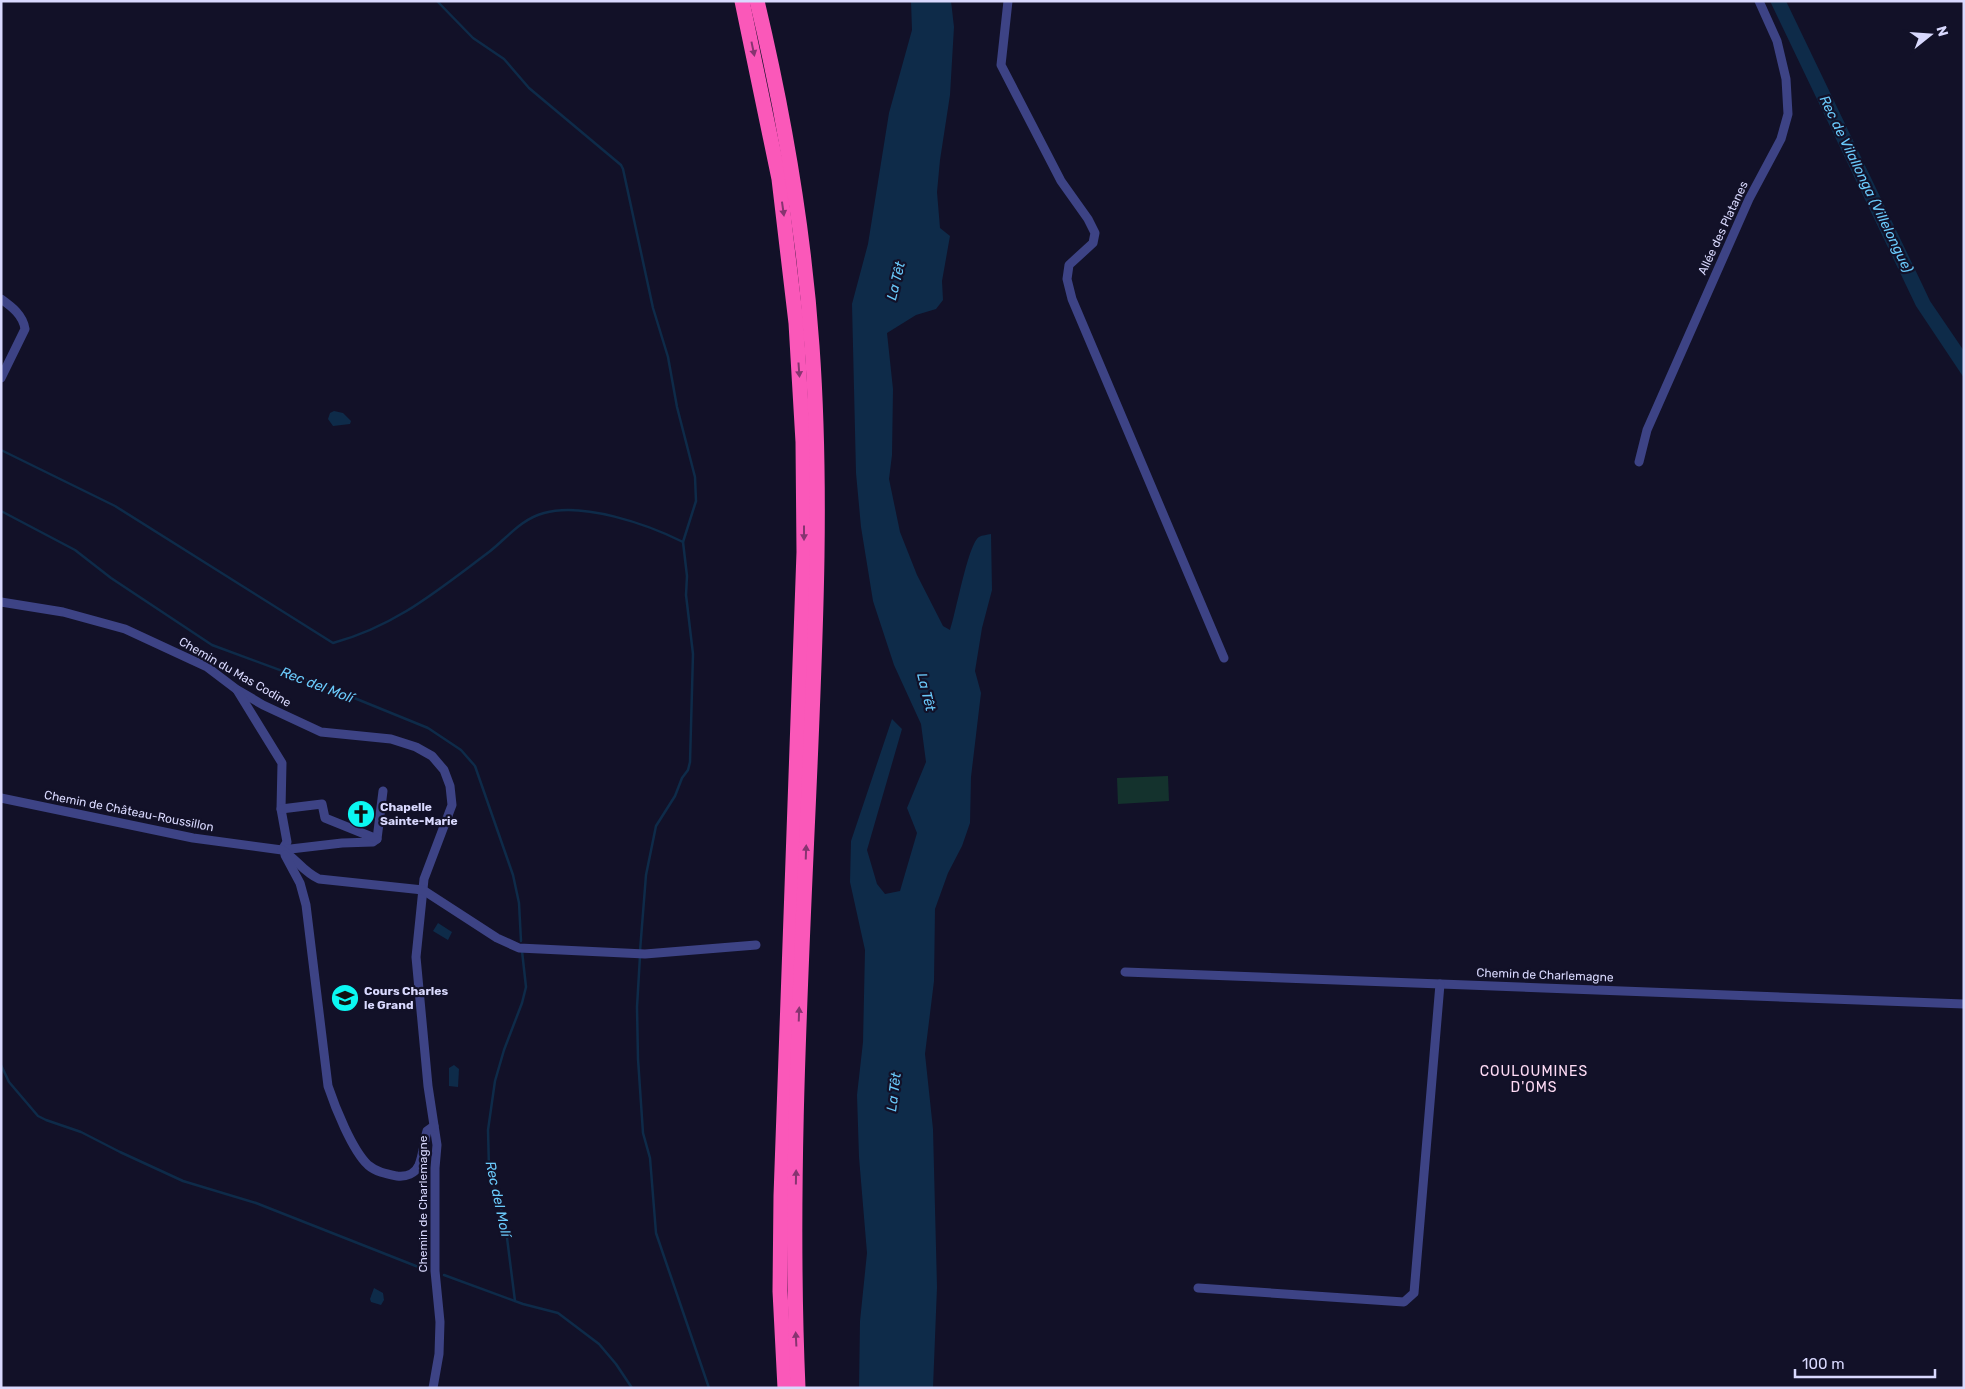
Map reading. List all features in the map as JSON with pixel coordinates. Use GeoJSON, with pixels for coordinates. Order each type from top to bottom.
{"type":"FeatureCollection","features":[{"type":"Feature","properties":{"kind":"highway"},"geometry":{"type":"LineString","coordinates":[[742,1],[766,110],[784,215],[796,323],[803,442],[804,561],[781,1196],[780,1291],[785,1388]]}},
{"type":"Feature","properties":{"kind":"highway"},"geometry":{"type":"LineString","coordinates":[[757,1],[784,129],[803,257],[812,344],[816,446],[817,537],[814,666],[798,1068],[794,1294],[798,1388]]}},
{"type":"Feature","properties":{"kind":"street"},"geometry":{"type":"LineString","coordinates":[[1008,1],[1002,65],[1061,182],[1088,219],[1095,233],[1093,243],[1069,265],[1067,279],[1072,299],[1224,658]]}},
{"type":"Feature","properties":{"kind":"street","name":"Allée des Platanes"},"geometry":{"type":"LineString","coordinates":[[1639,462],[1647,430],[1749,199],[1781,139],[1788,114],[1786,79],[1777,41],[1759,1]]}},
{"type":"Feature","properties":{"kind":"street"},"geometry":{"type":"LineString","coordinates":[[1,299],[15,308],[24,323],[25,329],[1,378]]}},
{"type":"Feature","properties":{"kind":"street","name":"Chemin du Mas Codine"},"geometry":{"type":"LineString","coordinates":[[1,602],[64,612],[125,629],[207,667],[236,689],[285,716],[321,732],[356,734],[391,740],[416,747],[432,756],[444,770],[450,786],[452,805],[431,856],[422,890]]}},
{"type":"Feature","properties":{"kind":"street"},"geometry":{"type":"LineString","coordinates":[[236,689],[282,763],[281,808],[287,842],[282,850]]}},
{"type":"Feature","properties":{"kind":"street"},"geometry":{"type":"LineString","coordinates":[[281,808],[322,804],[325,818],[377,839],[384,791]]}},
{"type":"Feature","properties":{"kind":"street","name":"Chemin de Château-Roussillon"},"geometry":{"type":"LineString","coordinates":[[1,798],[193,838],[282,850],[342,843],[372,842],[377,839]]}},
{"type":"Feature","properties":{"kind":"street"},"geometry":{"type":"LineString","coordinates":[[282,850],[306,873],[319,879],[422,890],[497,938],[522,948],[638,954],[756,945]]}},
{"type":"Feature","properties":{"kind":"street"},"geometry":{"type":"LineString","coordinates":[[282,850],[300,883],[306,905],[328,1086],[335,1107],[359,1153],[369,1166],[384,1173],[404,1177],[412,1174],[418,1166],[427,1131],[434,1126]]}},
{"type":"Feature","properties":{"kind":"street","name":"Chemin de Charlemagne"},"geometry":{"type":"LineString","coordinates":[[422,890],[416,957],[428,1086],[437,1145],[435,1168],[435,1271],[440,1322],[439,1354],[434,1388]]}},
{"type":"Feature","properties":{"kind":"street","name":"Chemin de Charlemagne"},"geometry":{"type":"LineString","coordinates":[[1125,972],[1964,1004]]}},
{"type":"Feature","properties":{"kind":"street"},"geometry":{"type":"LineString","coordinates":[[1198,1288],[1404,1302],[1414,1293],[1440,984]]}},
{"type":"Feature","properties":{"kind":"green space"},"geometry":{"type":"Polygon","coordinates":[[[1168,776],[1169,801],[1118,804],[1117,778],[1168,776]]]}},
{"type":"Feature","properties":{"kind":"water","name":"La Têt"},"geometry":{"type":"Polygon","coordinates":[[[911,1],[951,1],[954,27],[950,95],[937,192],[940,228],[950,236],[942,281],[943,300],[936,309],[916,315],[887,333],[893,389],[892,455],[889,479],[900,532],[917,575],[943,626],[950,630],[975,542],[980,536],[991,534],[992,590],[982,628],[975,671],[981,693],[971,777],[970,823],[962,846],[948,873],[935,909],[934,981],[925,1054],[933,1129],[937,1287],[933,1388],[859,1388],[860,1321],[867,1253],[859,1157],[857,1095],[863,1042],[865,950],[850,882],[851,841],[892,719],[902,729],[867,850],[877,884],[885,894],[900,891],[917,833],[907,808],[926,762],[921,724],[894,665],[873,601],[861,527],[856,473],[852,304],[868,244],[889,113],[912,30],[911,1]]]}},
{"type":"Feature","properties":{"kind":"water","name":"Rec de Vilallonga (Villelongue)"},"geometry":{"type":"Polygon","coordinates":[[[1770,1],[1786,1],[1930,301],[1964,351],[1964,378],[1916,306],[1770,1]]]}},
{"type":"Feature","properties":{"kind":"water"},"geometry":{"type":"Polygon","coordinates":[[[334,411],[343,413],[351,421],[350,424],[333,426],[328,419],[330,413],[334,411]]]}},
{"type":"Feature","properties":{"kind":"water"},"geometry":{"type":"Polygon","coordinates":[[[438,923],[452,932],[448,940],[433,931],[438,923]]]}},
{"type":"Feature","properties":{"kind":"water"},"geometry":{"type":"Polygon","coordinates":[[[454,1065],[459,1069],[458,1087],[449,1086],[449,1068],[454,1065]]]}},
{"type":"Feature","properties":{"kind":"water"},"geometry":{"type":"Polygon","coordinates":[[[374,1288],[383,1293],[384,1300],[381,1305],[371,1302],[370,1299],[374,1288]]]}},
{"type":"Feature","properties":{"kind":"waterway"},"geometry":{"type":"LineString","coordinates":[[437,1],[473,38],[504,59],[529,88],[621,165],[653,308],[668,357],[677,407],[695,477],[696,501],[683,542],[687,576],[686,595],[693,654],[690,762],[675,796],[656,826],[646,875],[640,951]]}},
{"type":"Feature","properties":{"kind":"waterway"},"geometry":{"type":"LineString","coordinates":[[1,450],[115,506],[333,643],[356,636],[397,617],[452,580],[489,552],[521,524],[544,513],[560,510],[596,513],[652,528],[683,542]]}},
{"type":"Feature","properties":{"kind":"waterway","name":"Rec del Molí"},"geometry":{"type":"LineString","coordinates":[[1,511],[75,550],[111,578],[212,645],[342,693],[428,728],[461,750],[475,766],[513,875],[519,903],[521,941]]}},
{"type":"Feature","properties":{"kind":"waterway","name":"Rec del Molí"},"geometry":{"type":"LineString","coordinates":[[515,1301],[505,1222],[489,1169],[488,1130],[495,1081],[526,987],[522,951]]}},
{"type":"Feature","properties":{"kind":"waterway"},"geometry":{"type":"LineString","coordinates":[[640,956],[637,1007],[638,1059],[643,1133],[650,1158],[656,1233],[709,1388]]}},
{"type":"Feature","properties":{"kind":"waterway"},"geometry":{"type":"LineString","coordinates":[[1,1065],[9,1082],[38,1116],[46,1120],[81,1132],[183,1181],[256,1203],[426,1270]]}},
{"type":"Feature","properties":{"kind":"waterway","name":"Rec del Molí"},"geometry":{"type":"LineString","coordinates":[[444,1275],[523,1304],[558,1313],[599,1344],[616,1364],[632,1388]]}},
{"type":"Feature","properties":{"kind":"place","name":"Chapelle Sainte-Marie"},"geometry":{"type":"Point","coordinates":[361,814]}},
{"type":"Feature","properties":{"kind":"place","name":"Cours Charles le Grand"},"geometry":{"type":"Point","coordinates":[345,998]}},
{"type":"Feature","properties":{"kind":"district","name":"COULOUMINES D'OMS"},"geometry":{"type":"Point","coordinates":[1534,1080]}}]}
